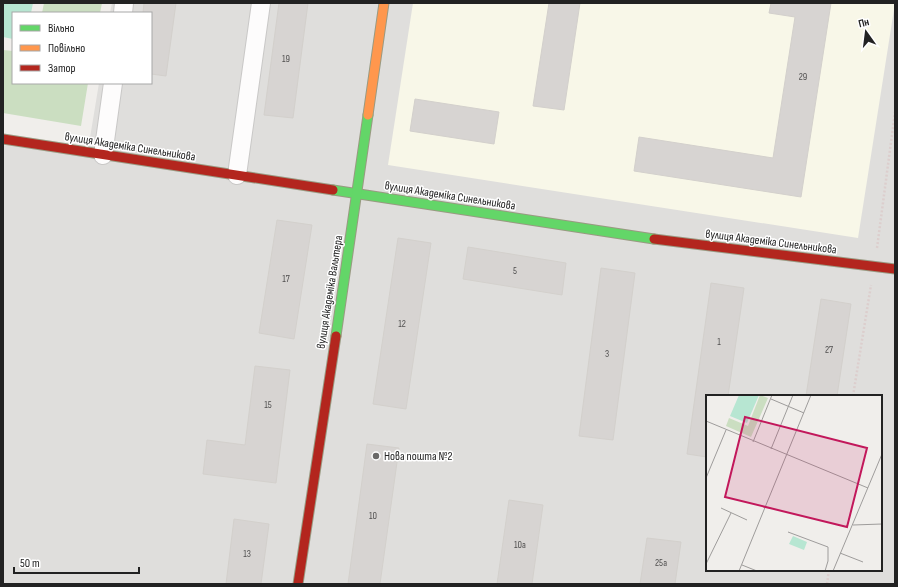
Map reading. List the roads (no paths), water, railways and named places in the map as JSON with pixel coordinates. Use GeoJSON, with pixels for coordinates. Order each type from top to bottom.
{"type":"FeatureCollection","features":[{"type":"Feature","properties":{"kind":"street"},"geometry":{"type":"LineString","coordinates":[[237,176],[261,3]]}},
{"type":"Feature","properties":{"kind":"street","name":"вулиця Академіка Вальтера"},"geometry":{"type":"LineString","coordinates":[[298,584],[358,194],[384,3]]}},
{"type":"Feature","properties":{"kind":"street"},"geometry":{"type":"LineString","coordinates":[[103,155],[113,84]]}},
{"type":"Feature","properties":{"kind":"street","name":"вулиця Академіка Синельникова"},"geometry":{"type":"LineString","coordinates":[[3,139],[688,244],[895,269]]}},
{"type":"Feature","properties":{"kind":"place","name":"Нова пошта №2"},"geometry":{"type":"Point","coordinates":[376,456]}}]}
